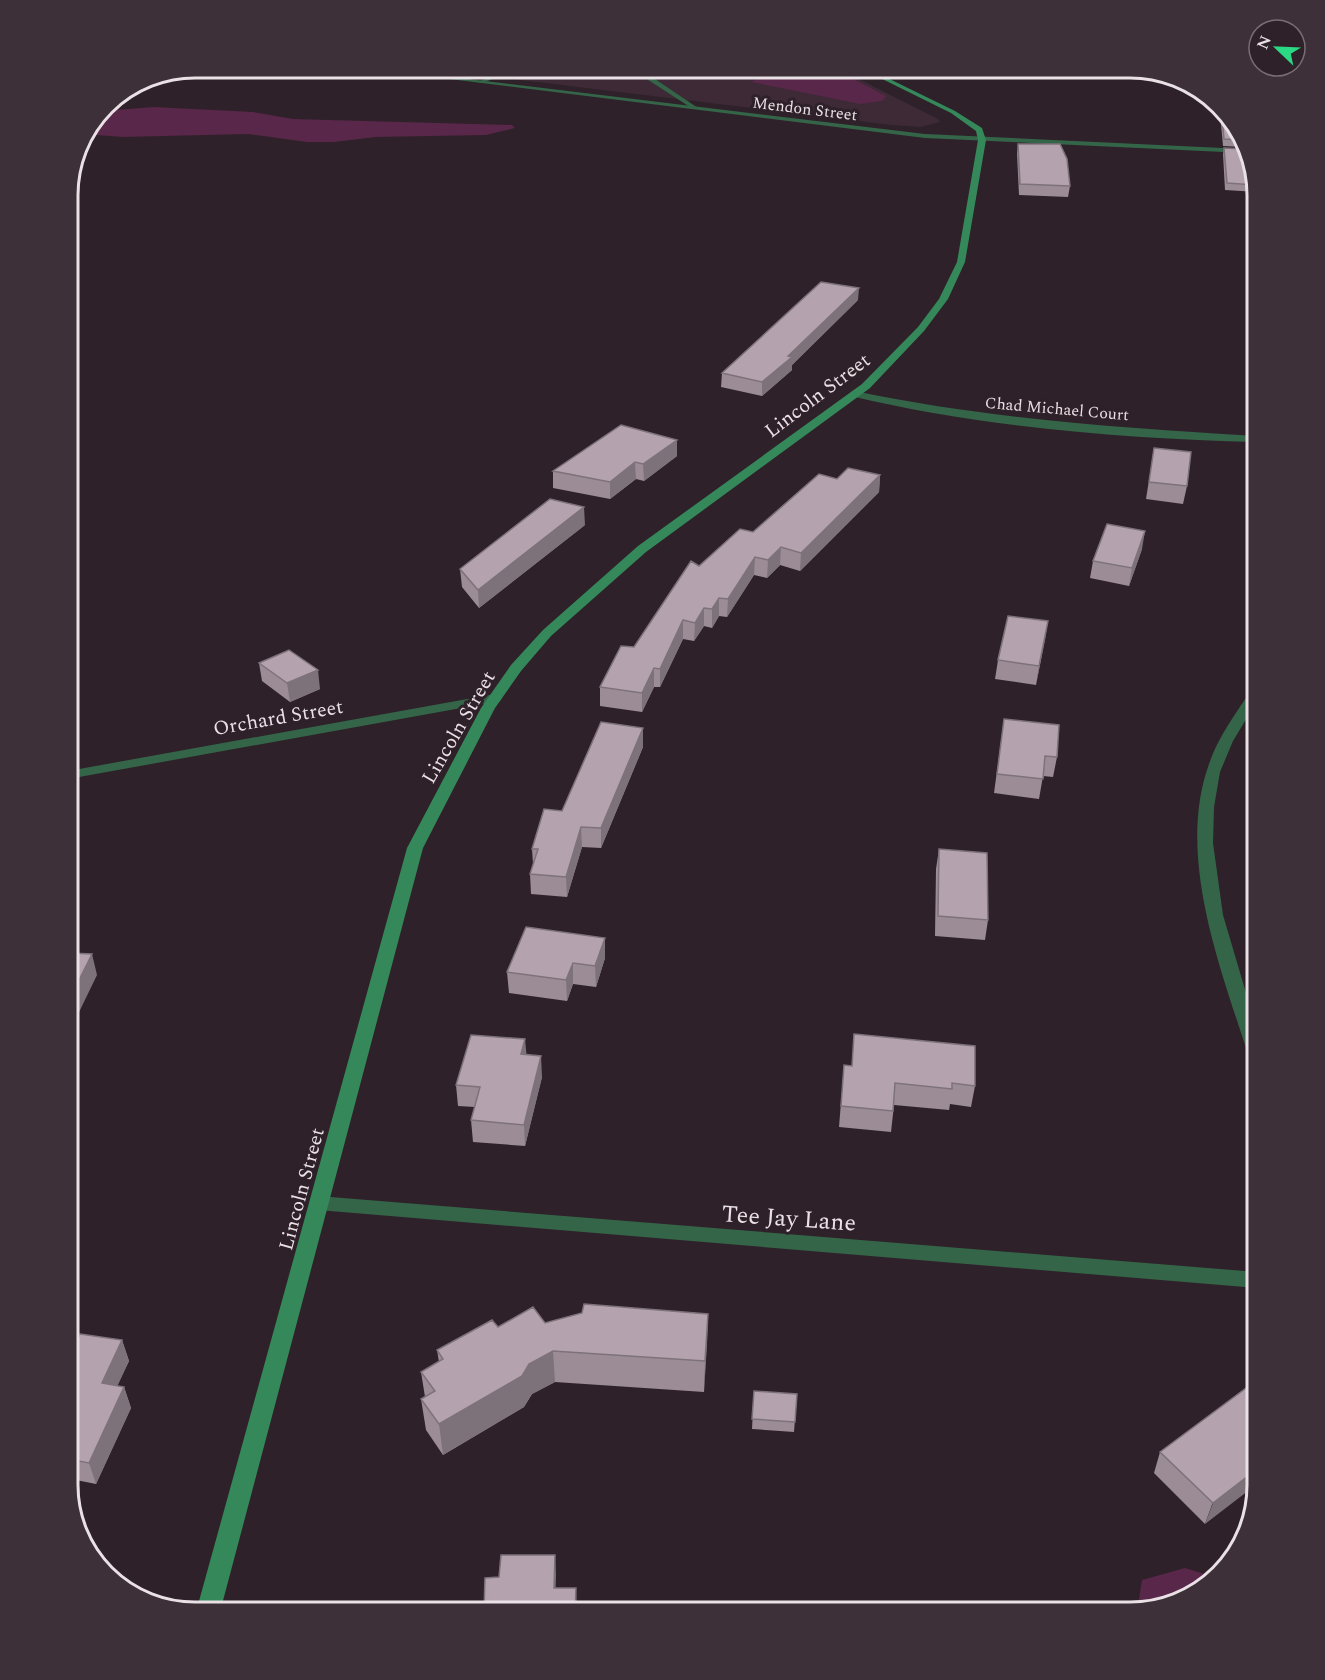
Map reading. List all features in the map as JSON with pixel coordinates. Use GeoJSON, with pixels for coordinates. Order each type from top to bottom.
{"type":"FeatureCollection","features":[{"type":"Feature","properties":{"kind":"main road"},"geometry":{"type":"LineString","coordinates":[[883,78],[953,112],[979,130],[982,140]]}},
{"type":"Feature","properties":{"kind":"main road","name":"Lincoln Street"},"geometry":{"type":"LineString","coordinates":[[211,1602],[415,848],[465,748],[495,698],[539,641],[622,564],[855,394],[876,377],[913,339],[950,286],[961,262],[982,140]]}},
{"type":"Feature","properties":{"kind":"street","name":"Mendon Street"},"geometry":{"type":"LineString","coordinates":[[447,78],[982,140],[1238,151]]}},
{"type":"Feature","properties":{"kind":"street"},"geometry":{"type":"LineString","coordinates":[[480,82],[491,78]]}},
{"type":"Feature","properties":{"kind":"street"},"geometry":{"type":"LineString","coordinates":[[649,78],[694,108]]}},
{"type":"Feature","properties":{"kind":"street","name":"Chad Michael Court"},"geometry":{"type":"LineString","coordinates":[[855,394],[966,415],[1168,434],[1247,438]]}},
{"type":"Feature","properties":{"kind":"street","name":"Orchard Street"},"geometry":{"type":"LineString","coordinates":[[78,773],[495,698]]}},
{"type":"Feature","properties":{"kind":"street"},"geometry":{"type":"LineString","coordinates":[[1247,706],[1238,719],[1213,771],[1204,827],[1211,897],[1234,985],[1247,1024]]}},
{"type":"Feature","properties":{"kind":"street","name":"Tee Jay Lane"},"geometry":{"type":"LineString","coordinates":[[318,1203],[1247,1279]]}},
{"type":"Feature","properties":{"kind":"shaded area"},"geometry":{"type":"Polygon","coordinates":[[[503,78],[857,78],[940,122],[920,127],[503,78]]]}},
{"type":"Feature","properties":{"kind":"shaded area"},"geometry":{"type":"Polygon","coordinates":[[[760,78],[851,78],[886,96],[882,101],[860,104],[751,82],[760,78]]]}},
{"type":"Feature","properties":{"kind":"shaded area"},"geometry":{"type":"Polygon","coordinates":[[[154,107],[253,112],[293,119],[512,125],[515,128],[486,135],[376,137],[334,142],[307,142],[248,134],[123,137],[95,135],[115,110],[154,107]]]}},
{"type":"Feature","properties":{"kind":"shaded area"},"geometry":{"type":"Polygon","coordinates":[[[1185,1568],[1205,1574],[1182,1590],[1168,1596],[1138,1602],[1142,1580],[1185,1568]]]}},
{"type":"Feature","properties":{"kind":"building"},"geometry":{"type":"Polygon","coordinates":[[[1223,124],[1233,140],[1224,139],[1223,124]]]}},
{"type":"Feature","properties":{"kind":"building"},"geometry":{"type":"Polygon","coordinates":[[[1018,144],[1060,144],[1067,159],[1070,186],[1020,184],[1018,144]]]}},
{"type":"Feature","properties":{"kind":"building"},"geometry":{"type":"Polygon","coordinates":[[[1224,148],[1237,149],[1246,184],[1227,183],[1224,148]]]}},
{"type":"Feature","properties":{"kind":"building"},"geometry":{"type":"Polygon","coordinates":[[[821,282],[859,288],[788,356],[792,357],[762,382],[722,373],[821,282]]]}},
{"type":"Feature","properties":{"kind":"building"},"geometry":{"type":"Polygon","coordinates":[[[621,425],[677,440],[643,464],[635,462],[610,482],[553,471],[621,425]]]}},
{"type":"Feature","properties":{"kind":"building"},"geometry":{"type":"Polygon","coordinates":[[[1154,448],[1191,452],[1187,486],[1149,482],[1154,448]]]}},
{"type":"Feature","properties":{"kind":"building"},"geometry":{"type":"Polygon","coordinates":[[[848,468],[880,475],[801,553],[781,547],[768,560],[755,557],[728,599],[719,598],[712,609],[704,608],[695,623],[683,620],[660,669],[654,668],[642,693],[600,687],[621,646],[634,647],[691,561],[699,566],[740,529],[753,532],[819,474],[837,479],[848,468]]]}},
{"type":"Feature","properties":{"kind":"building"},"geometry":{"type":"Polygon","coordinates":[[[550,499],[584,507],[478,590],[460,569],[550,499]]]}},
{"type":"Feature","properties":{"kind":"building"},"geometry":{"type":"Polygon","coordinates":[[[1107,524],[1145,531],[1132,568],[1093,561],[1107,524]]]}},
{"type":"Feature","properties":{"kind":"building"},"geometry":{"type":"Polygon","coordinates":[[[1008,616],[1048,621],[1039,666],[998,660],[1008,616]]]}},
{"type":"Feature","properties":{"kind":"building"},"geometry":{"type":"Polygon","coordinates":[[[289,650],[318,670],[287,683],[259,663],[289,650]]]}},
{"type":"Feature","properties":{"kind":"building"},"geometry":{"type":"Polygon","coordinates":[[[1004,719],[1059,725],[1057,757],[1045,756],[1043,779],[997,774],[1004,719]]]}},
{"type":"Feature","properties":{"kind":"building"},"geometry":{"type":"Polygon","coordinates":[[[601,722],[643,728],[601,828],[581,827],[566,877],[530,874],[538,849],[532,849],[544,809],[562,811],[601,722]]]}},
{"type":"Feature","properties":{"kind":"building"},"geometry":{"type":"Polygon","coordinates":[[[939,849],[987,853],[988,920],[938,916],[939,849]]]}},
{"type":"Feature","properties":{"kind":"building"},"geometry":{"type":"Polygon","coordinates":[[[526,927],[605,938],[595,966],[573,963],[566,980],[507,972],[526,927]]]}},
{"type":"Feature","properties":{"kind":"building"},"geometry":{"type":"Polygon","coordinates":[[[78,953],[92,954],[78,982],[78,953]]]}},
{"type":"Feature","properties":{"kind":"building"},"geometry":{"type":"Polygon","coordinates":[[[854,1034],[975,1046],[975,1086],[952,1083],[952,1089],[895,1083],[893,1111],[841,1106],[844,1065],[852,1066],[854,1034]]]}},
{"type":"Feature","properties":{"kind":"building"},"geometry":{"type":"Polygon","coordinates":[[[471,1035],[525,1039],[521,1054],[541,1056],[524,1125],[471,1120],[480,1087],[456,1085],[471,1035]]]}},
{"type":"Feature","properties":{"kind":"building"},"geometry":{"type":"Polygon","coordinates":[[[584,1304],[708,1314],[705,1361],[553,1351],[529,1364],[522,1376],[439,1424],[421,1399],[435,1391],[421,1372],[443,1359],[437,1350],[492,1320],[498,1327],[533,1307],[545,1323],[582,1313],[584,1304]]]}},
{"type":"Feature","properties":{"kind":"building"},"geometry":{"type":"Polygon","coordinates":[[[80,1334],[122,1340],[102,1383],[124,1387],[89,1463],[78,1461],[78,1338],[80,1334]]]}},
{"type":"Feature","properties":{"kind":"building"},"geometry":{"type":"Polygon","coordinates":[[[1247,1387],[1247,1477],[1213,1503],[1160,1452],[1247,1387]]]}},
{"type":"Feature","properties":{"kind":"building"},"geometry":{"type":"Polygon","coordinates":[[[754,1391],[797,1394],[795,1422],[752,1419],[754,1391]]]}},
{"type":"Feature","properties":{"kind":"building"},"geometry":{"type":"Polygon","coordinates":[[[501,1555],[555,1555],[554,1588],[576,1588],[575,1602],[484,1602],[485,1578],[499,1577],[501,1555]]]}}]}
